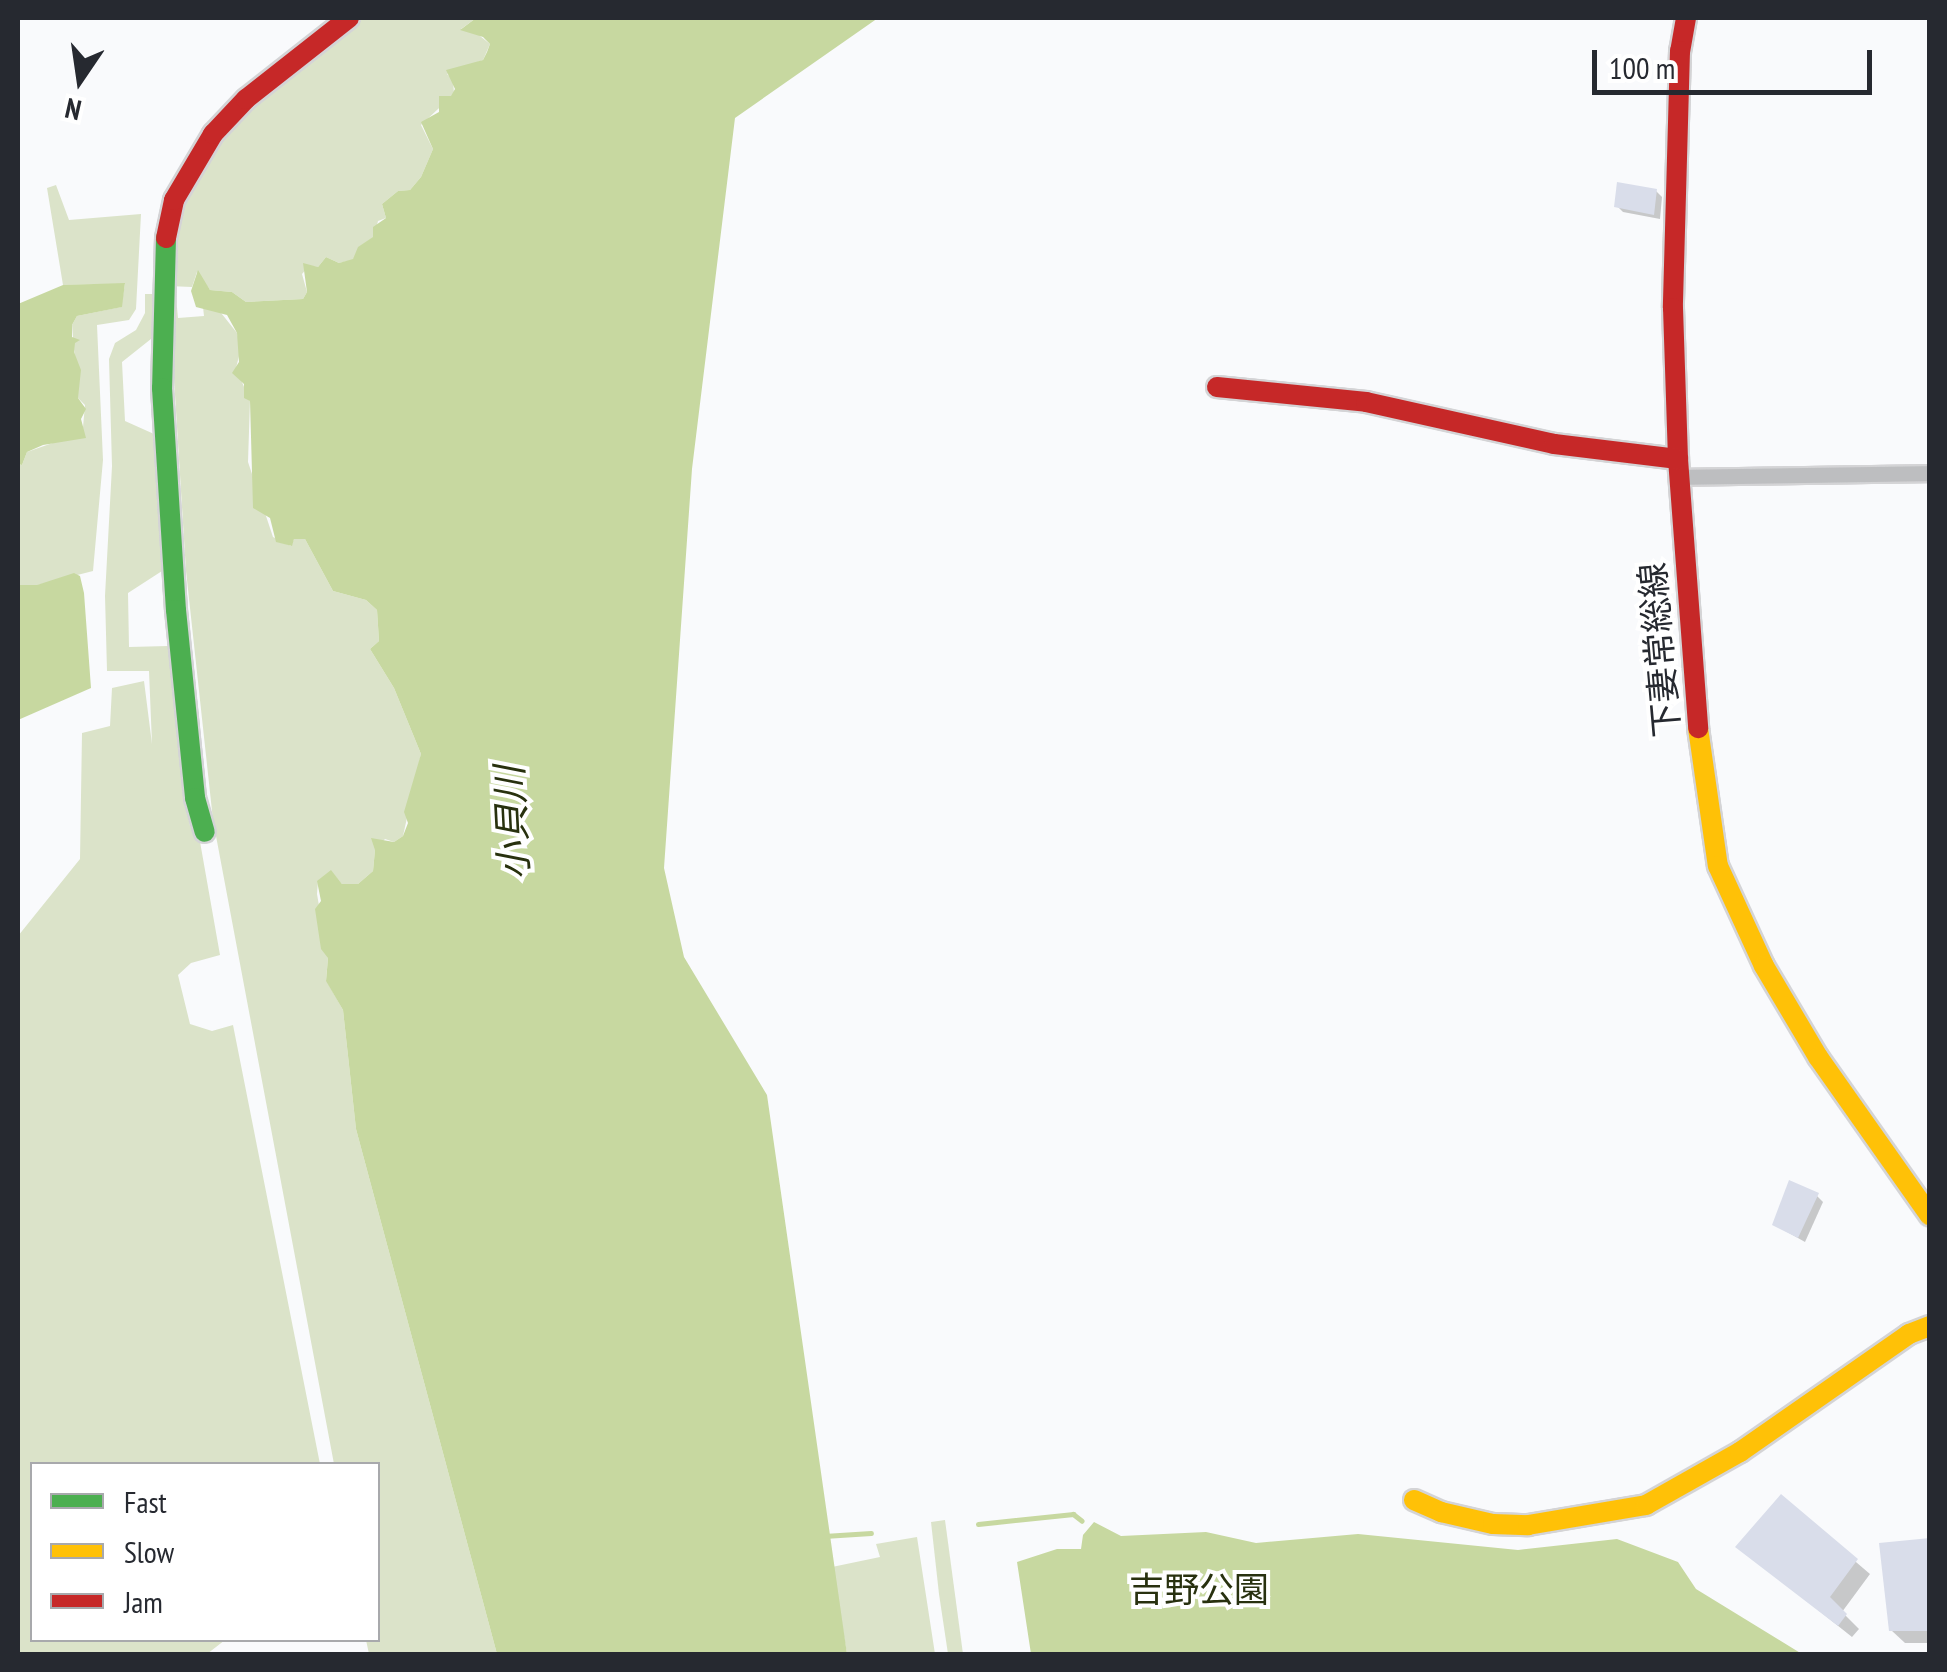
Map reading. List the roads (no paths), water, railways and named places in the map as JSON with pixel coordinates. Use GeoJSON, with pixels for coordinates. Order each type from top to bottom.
{"type":"FeatureCollection","features":[{"type":"Feature","properties":{"kind":"street"},"geometry":{"type":"LineString","coordinates":[[205,832],[196,798],[176,610],[162,388],[163,252],[174,200],[214,134],[246,99],[348,18]]}},
{"type":"Feature","properties":{"kind":"street","name":"下妻常総線"},"geometry":{"type":"LineString","coordinates":[[1686,18],[1680,51],[1673,308],[1679,468],[1700,761],[1718,866],[1764,966],[1809,1042],[1930,1216]]}},
{"type":"Feature","properties":{"kind":"street"},"geometry":{"type":"LineString","coordinates":[[1217,387],[1366,402],[1679,468],[1930,473]]}},
{"type":"Feature","properties":{"kind":"street"},"geometry":{"type":"LineString","coordinates":[[1414,1500],[1441,1512],[1493,1524],[1528,1525],[1646,1505],[1740,1452],[1909,1334],[1930,1326]]}},
{"type":"Feature","properties":{"kind":"water","name":"小貝川"},"geometry":{"type":"Polygon","coordinates":[[[476,18],[878,18],[735,118],[692,469],[664,868],[684,957],[767,1095],[847,1654],[497,1654],[356,1129],[343,1010],[326,981],[328,958],[321,949],[315,909],[321,901],[317,881],[331,870],[342,884],[358,884],[373,871],[375,850],[371,838],[394,842],[403,836],[408,823],[404,812],[421,754],[394,688],[370,649],[379,641],[377,610],[366,600],[333,591],[305,539],[294,539],[292,546],[276,542],[270,518],[253,508],[250,401],[244,398],[244,384],[232,373],[239,362],[237,333],[227,315],[196,307],[191,291],[198,270],[210,290],[232,292],[246,302],[303,299],[307,292],[303,263],[318,267],[326,257],[339,263],[353,259],[358,247],[373,237],[373,227],[386,218],[382,204],[398,191],[410,190],[421,177],[433,149],[421,122],[439,112],[439,96],[451,96],[455,89],[446,70],[483,60],[490,44],[483,37],[460,30],[476,18]]]}},
{"type":"Feature","properties":{"kind":"water"},"geometry":{"type":"Polygon","coordinates":[[[125,283],[122,307],[77,316],[72,325],[72,337],[80,340],[75,343],[74,352],[81,370],[78,398],[86,409],[81,419],[86,438],[43,445],[27,452],[22,465],[18,464],[18,304],[63,285],[125,283]]]}},
{"type":"Feature","properties":{"kind":"water"},"geometry":{"type":"Polygon","coordinates":[[[74,573],[80,576],[84,593],[91,688],[18,720],[18,585],[37,585],[74,573]]]}},
{"type":"Feature","properties":{"kind":"water","name":"吉野公園"},"geometry":{"type":"Polygon","coordinates":[[[1094,1522],[1121,1536],[1206,1532],[1256,1543],[1358,1534],[1518,1550],[1617,1539],[1678,1562],[1696,1589],[1802,1654],[1031,1654],[1017,1562],[1057,1549],[1081,1549],[1083,1535],[1094,1522]]]}},
{"type":"Feature","properties":{"kind":"waterway"},"geometry":{"type":"LineString","coordinates":[[978,1524],[1073,1514],[1082,1521]]}},
{"type":"Feature","properties":{"kind":"waterway"},"geometry":{"type":"LineString","coordinates":[[824,1536],[871,1533]]}}]}
